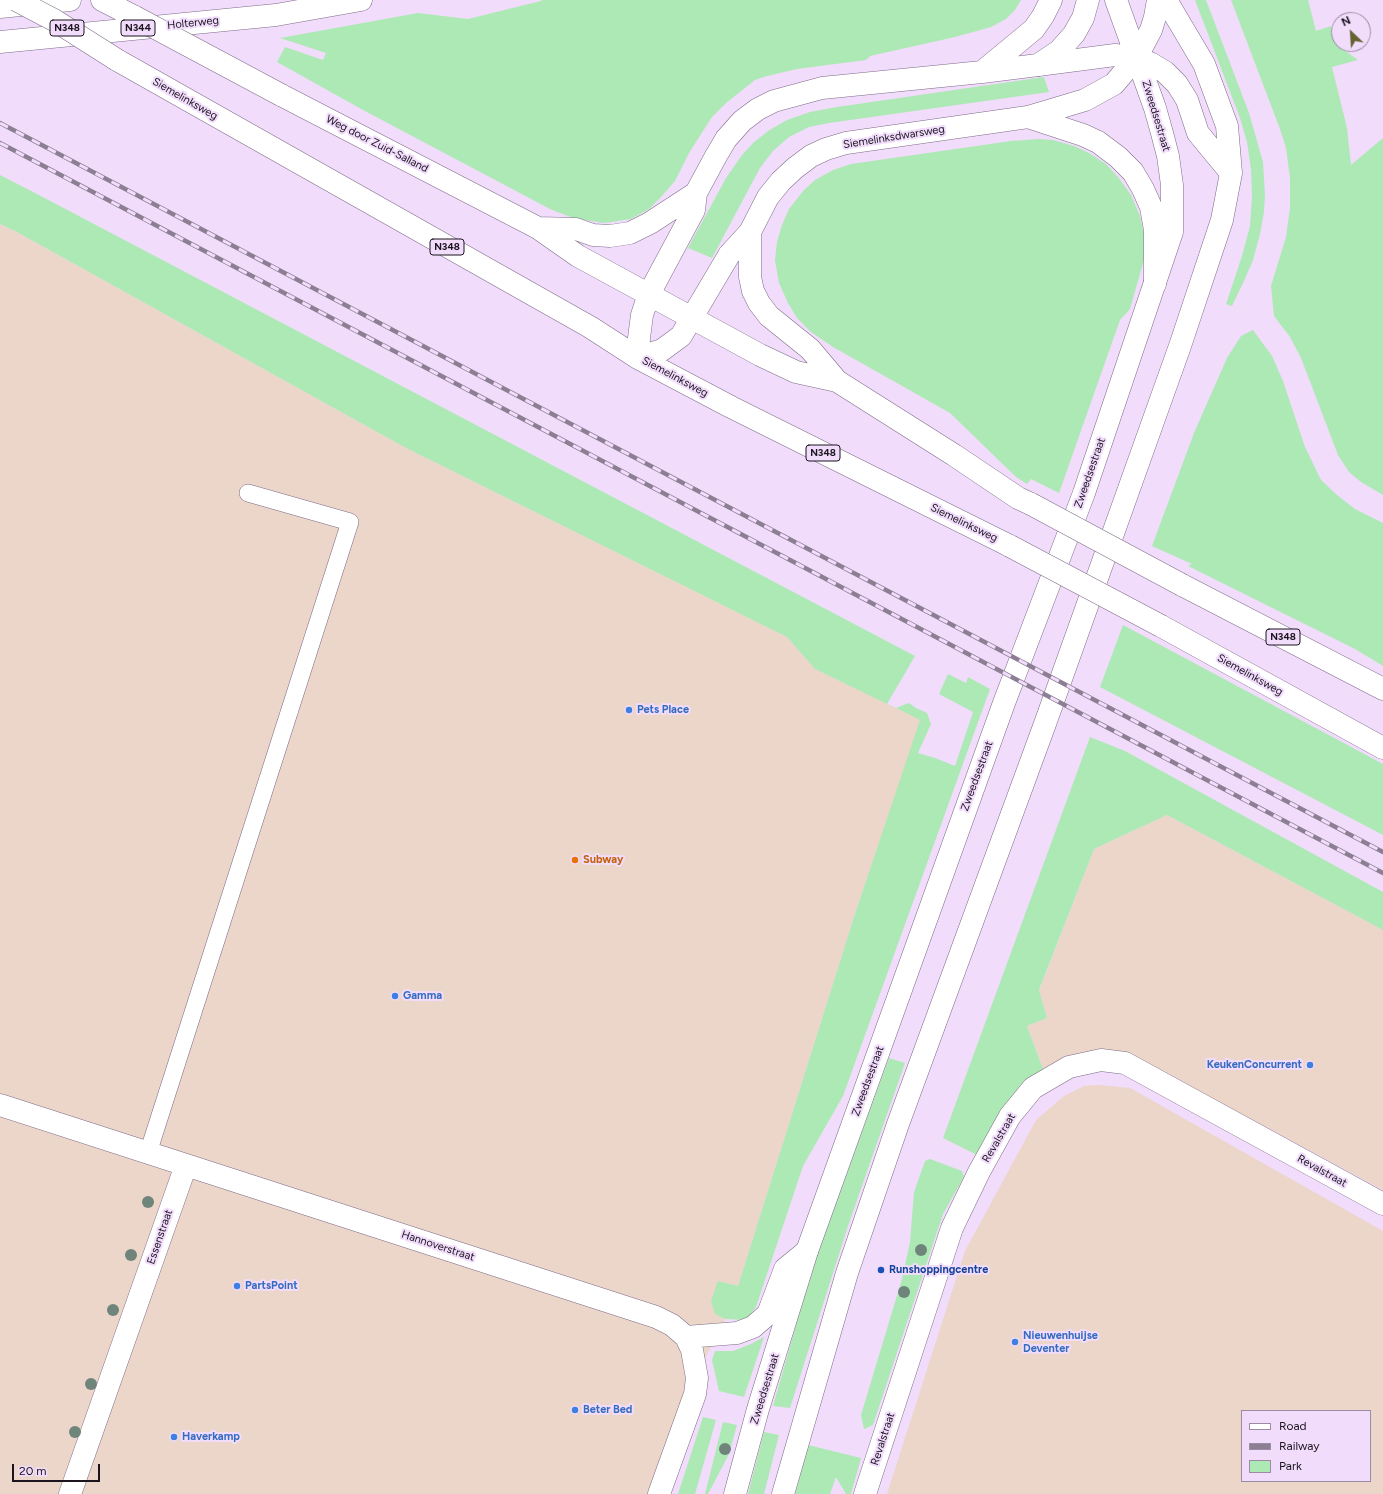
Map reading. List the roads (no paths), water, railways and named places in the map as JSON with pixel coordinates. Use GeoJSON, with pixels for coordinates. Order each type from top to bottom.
{"type":"FeatureCollection","features":[{"type":"Feature","properties":{"kind":"street","name":"Siemelinksweg"},"geometry":{"type":"LineString","coordinates":[[16,0],[54,20],[117,60],[253,138],[590,327],[638,358],[731,407],[1010,546],[1161,626],[1383,748]]}},
{"type":"Feature","properties":{"kind":"street"},"geometry":{"type":"LineString","coordinates":[[0,7],[70,0]]}},
{"type":"Feature","properties":{"kind":"street","name":"Weg door Zuid-Salland"},"geometry":{"type":"LineString","coordinates":[[102,0],[281,95],[538,228],[578,256],[649,294]]}},
{"type":"Feature","properties":{"kind":"street","name":"Holterweg"},"geometry":{"type":"LineString","coordinates":[[0,42],[276,15],[361,0]]}},
{"type":"Feature","properties":{"kind":"street"},"geometry":{"type":"LineString","coordinates":[[982,72],[1034,28],[1043,16],[1050,0]]}},
{"type":"Feature","properties":{"kind":"street"},"geometry":{"type":"LineString","coordinates":[[1038,65],[1060,51],[1074,34],[1083,18],[1088,0]]}},
{"type":"Feature","properties":{"kind":"street","name":"Zweedsestraat"},"geometry":{"type":"LineString","coordinates":[[735,1494],[758,1409],[807,1251],[1004,703],[1084,493],[1172,232],[1172,185],[1168,156],[1155,108],[1116,0]]}},
{"type":"Feature","properties":{"kind":"street","name":"Siemelinksdwarsweg"},"geometry":{"type":"LineString","coordinates":[[638,358],[662,350],[681,336],[729,255],[750,232],[768,197],[781,181],[806,160],[826,149],[846,143],[1028,117],[1085,100],[1114,84],[1136,58],[1151,30],[1158,0]]}},
{"type":"Feature","properties":{"kind":"street"},"geometry":{"type":"LineString","coordinates":[[783,1494],[847,1273],[898,1124],[1044,728],[1180,346],[1222,220],[1231,173],[1227,126],[1204,64],[1166,0]]}},
{"type":"Feature","properties":{"kind":"street"},"geometry":{"type":"LineString","coordinates":[[649,294],[694,210],[696,193],[726,139],[742,122],[758,109],[774,101],[822,88],[982,72],[1115,55],[1136,58]]}},
{"type":"Feature","properties":{"kind":"street","name":"Zweedsestraat"},"geometry":{"type":"LineString","coordinates":[[1136,58],[1150,63],[1165,72],[1177,84],[1187,100],[1198,133],[1231,173]]}},
{"type":"Feature","properties":{"kind":"street"},"geometry":{"type":"LineString","coordinates":[[1028,117],[1083,135],[1098,142],[1118,157],[1133,172],[1151,207],[1154,230],[1154,284]]}},
{"type":"Feature","properties":{"kind":"street"},"geometry":{"type":"LineString","coordinates":[[538,228],[576,229],[593,234],[610,236],[630,233],[650,223],[696,193]]}},
{"type":"Feature","properties":{"kind":"street"},"geometry":{"type":"LineString","coordinates":[[750,232],[750,277],[753,291],[759,303],[769,316],[810,349],[837,381]]}},
{"type":"Feature","properties":{"kind":"street","name":"Siemelinksweg"},"geometry":{"type":"LineString","coordinates":[[638,358],[642,315],[649,294]]}},
{"type":"Feature","properties":{"kind":"street","name":"N348"},"geometry":{"type":"LineString","coordinates":[[649,294],[796,372],[837,381],[954,455],[1018,498],[1383,689]]}},
{"type":"Feature","properties":{"kind":"street","name":"Revalstraat"},"geometry":{"type":"LineString","coordinates":[[865,1494],[952,1228],[979,1172],[1010,1116],[1033,1088],[1069,1067],[1101,1060],[1124,1063],[1383,1204]]}},
{"type":"Feature","properties":{"kind":"street"},"geometry":{"type":"LineString","coordinates":[[0,1104],[186,1165]]}},
{"type":"Feature","properties":{"kind":"street","name":"Hannoverstraat"},"geometry":{"type":"LineString","coordinates":[[186,1165],[656,1317],[672,1325],[686,1336]]}},
{"type":"Feature","properties":{"kind":"street","name":"Essenstraat"},"geometry":{"type":"LineString","coordinates":[[70,1494],[186,1165]]}},
{"type":"Feature","properties":{"kind":"street"},"geometry":{"type":"LineString","coordinates":[[659,1494],[695,1394],[697,1378],[695,1364],[692,1350],[686,1336],[737,1333],[753,1327],[768,1314],[785,1269],[807,1251]]}},
{"type":"Feature","properties":{"kind":"lane"},"geometry":{"type":"LineString","coordinates":[[148,1153],[350,522],[248,493]]}},
{"type":"Feature","properties":{"kind":"railway"},"geometry":{"type":"LineString","coordinates":[[0,123],[1383,852]]}},
{"type":"Feature","properties":{"kind":"railway"},"geometry":{"type":"LineString","coordinates":[[0,143],[1383,873]]}},
{"type":"Feature","properties":{"kind":"place","name":"Pets Place"},"geometry":{"type":"Point","coordinates":[629,710]}},
{"type":"Feature","properties":{"kind":"place","name":"Subway"},"geometry":{"type":"Point","coordinates":[575,860]}},
{"type":"Feature","properties":{"kind":"place","name":"Gamma"},"geometry":{"type":"Point","coordinates":[395,996]}},
{"type":"Feature","properties":{"kind":"place","name":"KeukenConcurrent"},"geometry":{"type":"Point","coordinates":[1310,1065]}},
{"type":"Feature","properties":{"kind":"place","name":"Runshoppingcentre"},"geometry":{"type":"Point","coordinates":[881,1270]}},
{"type":"Feature","properties":{"kind":"place","name":"PartsPoint"},"geometry":{"type":"Point","coordinates":[237,1286]}},
{"type":"Feature","properties":{"kind":"place","name":"Nieuwenhuijse Deventer"},"geometry":{"type":"Point","coordinates":[1015,1342]}},
{"type":"Feature","properties":{"kind":"place","name":"Beter Bed"},"geometry":{"type":"Point","coordinates":[575,1410]}},
{"type":"Feature","properties":{"kind":"place","name":"Haverkamp"},"geometry":{"type":"Point","coordinates":[174,1437]}}]}
